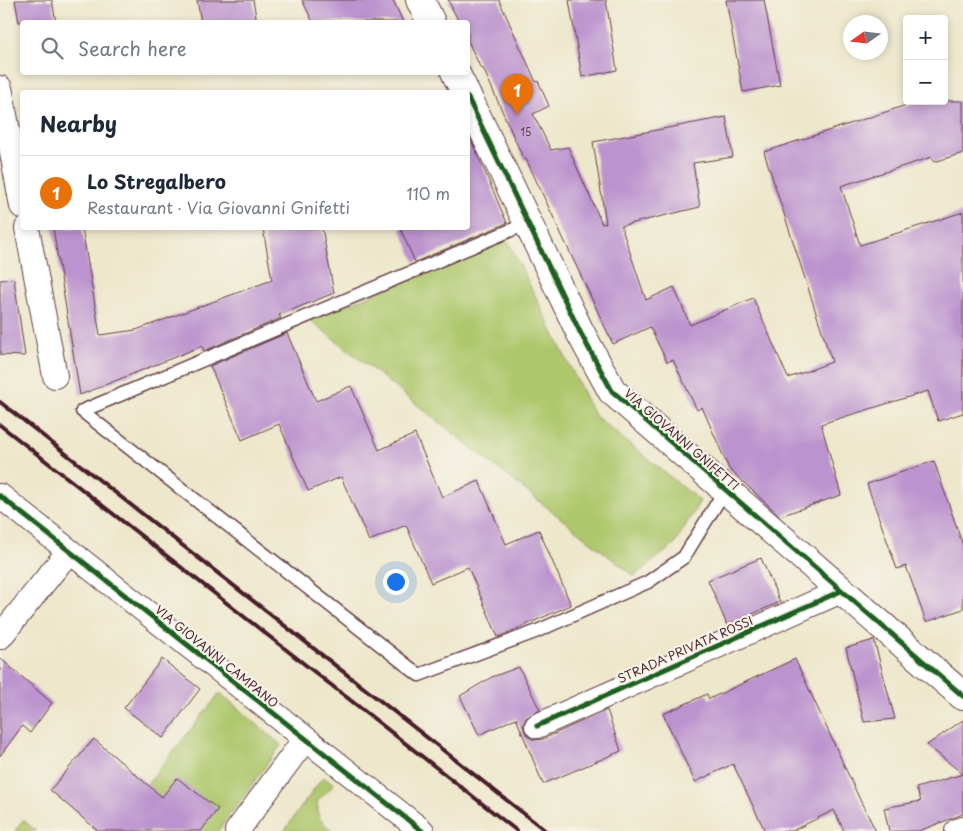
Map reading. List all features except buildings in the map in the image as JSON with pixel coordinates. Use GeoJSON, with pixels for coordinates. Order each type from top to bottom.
{"type":"FeatureCollection","features":[{"type":"Feature","properties":{"kind":"street"},"geometry":{"type":"LineString","coordinates":[[420,0],[430,20]]}},
{"type":"Feature","properties":{"kind":"street"},"geometry":{"type":"LineString","coordinates":[[456,75],[464,90]]}},
{"type":"Feature","properties":{"kind":"street"},"geometry":{"type":"LineString","coordinates":[[0,88],[20,195]]}},
{"type":"Feature","properties":{"kind":"street","name":"VIA GIOVANNI GNIFETTI"},"geometry":{"type":"LineString","coordinates":[[470,102],[580,332],[612,392],[963,696]]}},
{"type":"Feature","properties":{"kind":"street"},"geometry":{"type":"LineString","coordinates":[[27,230],[55,376]]}},
{"type":"Feature","properties":{"kind":"street","name":"VIA GIOVANNI CAMPANO"},"geometry":{"type":"LineString","coordinates":[[0,496],[422,831]]}},
{"type":"Feature","properties":{"kind":"street"},"geometry":{"type":"LineString","coordinates":[[0,637],[69,551]]}},
{"type":"Feature","properties":{"kind":"street","name":"STRADA PRIVATA ROSSI"},"geometry":{"type":"LineString","coordinates":[[537,726],[841,591]]}},
{"type":"Feature","properties":{"kind":"street"},"geometry":{"type":"LineString","coordinates":[[237,831],[305,739]]}},
{"type":"Feature","properties":{"kind":"street"},"geometry":{"type":"LineString","coordinates":[[957,831],[963,828]]}},
{"type":"Feature","properties":{"kind":"lane"},"geometry":{"type":"LineString","coordinates":[[528,223],[82,411],[419,675],[535,632],[648,582],[684,557],[725,490]]}},
{"type":"Feature","properties":{"kind":"green space"},"geometry":{"type":"Polygon","coordinates":[[[507,239],[594,415],[700,501],[674,545],[634,576],[310,320],[507,239]]]}},
{"type":"Feature","properties":{"kind":"green space"},"geometry":{"type":"Polygon","coordinates":[[[220,693],[281,745],[218,831],[110,831],[220,693]]]}},
{"type":"Feature","properties":{"kind":"green space"},"geometry":{"type":"Polygon","coordinates":[[[323,777],[334,784],[317,802],[319,818],[332,831],[284,831],[323,777]]]}},
{"type":"Feature","properties":{"kind":"green space"},"geometry":{"type":"Polygon","coordinates":[[[23,820],[36,831],[15,831],[23,820]]]}},
{"type":"Feature","properties":{"kind":"railway"},"geometry":{"type":"LineString","coordinates":[[0,402],[546,831]]}},
{"type":"Feature","properties":{"kind":"railway"},"geometry":{"type":"LineString","coordinates":[[0,425],[517,831]]}},
{"type":"Feature","properties":{"kind":"cycle path"},"geometry":{"type":"LineString","coordinates":[[470,102],[580,332],[612,391],[963,696]]}},
{"type":"Feature","properties":{"kind":"cycle path"},"geometry":{"type":"LineString","coordinates":[[0,496],[422,831]]}},
{"type":"Feature","properties":{"kind":"cycle path"},"geometry":{"type":"LineString","coordinates":[[537,726],[841,591]]}},
{"type":"Feature","properties":{"kind":"place","name":"Lo Stregalbero"},"geometry":{"type":"Point","coordinates":[517,115]}}]}
